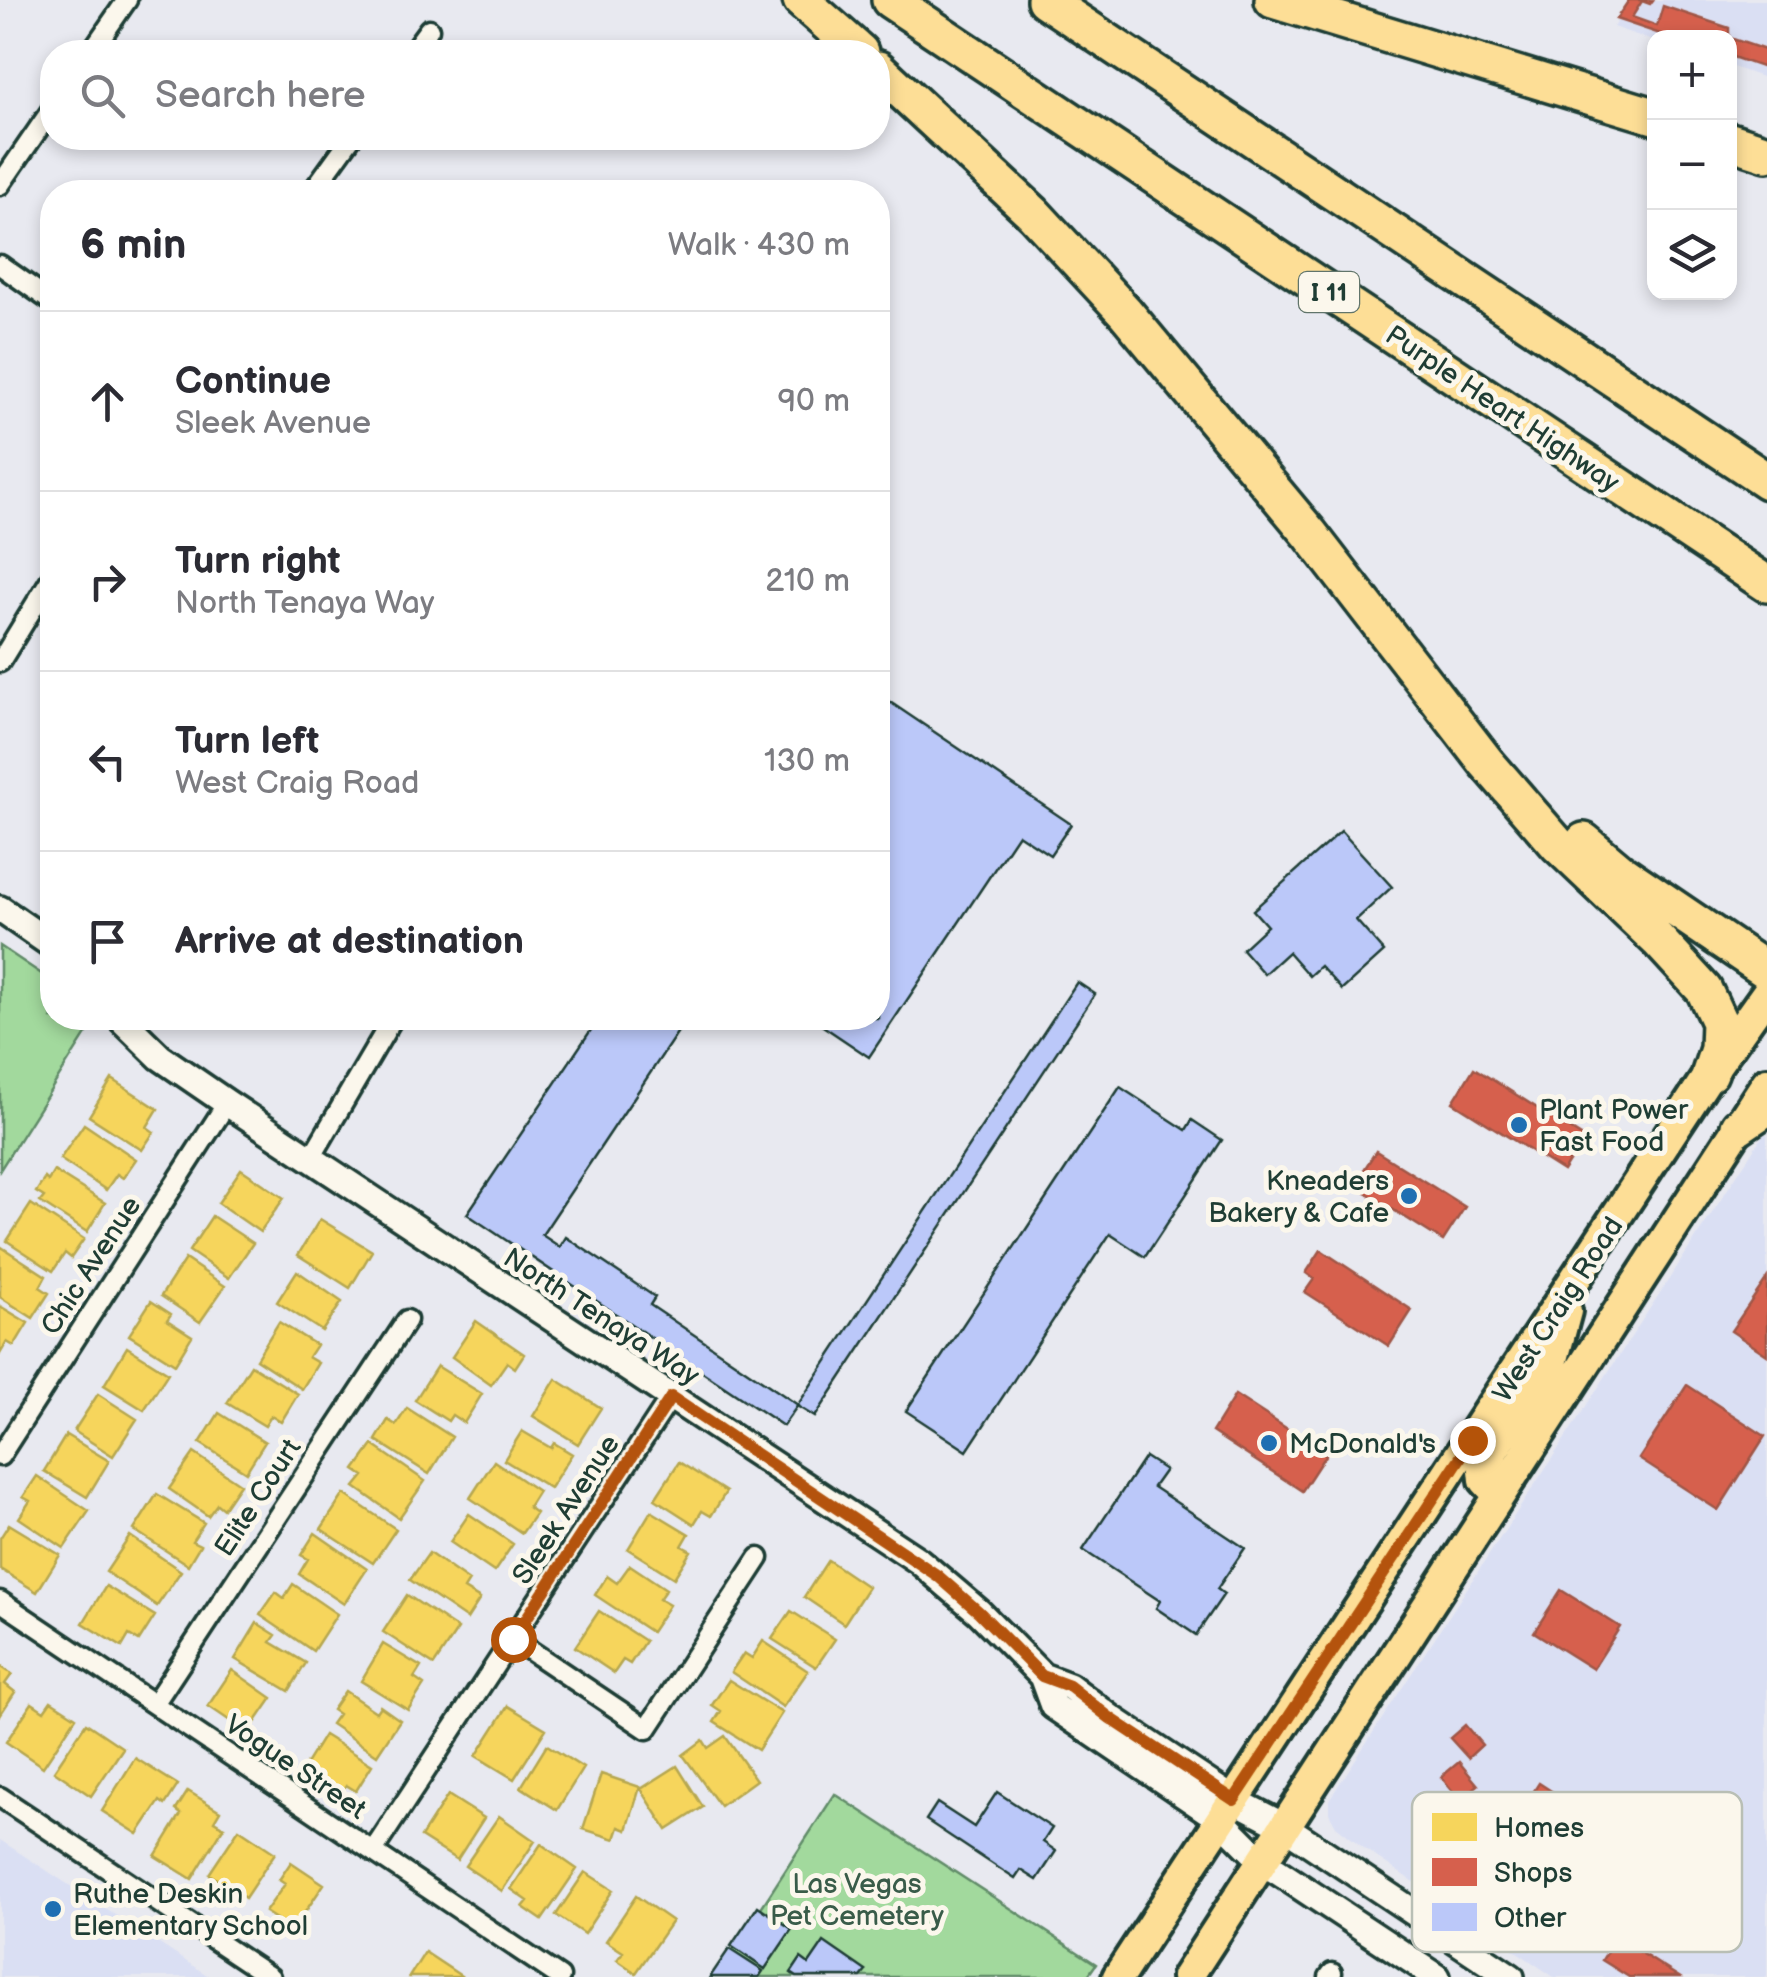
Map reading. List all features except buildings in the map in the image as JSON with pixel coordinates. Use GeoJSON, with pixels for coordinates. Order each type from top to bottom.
{"type":"FeatureCollection","features":[{"type":"Feature","properties":{"kind":"highway"},"geometry":{"type":"LineString","coordinates":[[800,0],[846,40]]}},
{"type":"Feature","properties":{"kind":"highway","name":"Purple Heart Highway"},"geometry":{"type":"LineString","coordinates":[[890,0],[1767,584]]}},
{"type":"Feature","properties":{"kind":"highway"},"geometry":{"type":"LineString","coordinates":[[1045,0],[1767,481]]}},
{"type":"Feature","properties":{"kind":"highway"},"geometry":{"type":"LineString","coordinates":[[1273,0],[1647,114]]}},
{"type":"Feature","properties":{"kind":"highway"},"geometry":{"type":"LineString","coordinates":[[890,80],[1033,213],[1125,312],[1310,534],[1486,762],[1558,845],[1658,940],[1709,997],[1719,1022],[1718,1050],[1710,1074]]}},
{"type":"Feature","properties":{"kind":"highway"},"geometry":{"type":"LineString","coordinates":[[1737,143],[1767,153]]}},
{"type":"Feature","properties":{"kind":"highway"},"geometry":{"type":"LineString","coordinates":[[1486,762],[1621,872],[1767,972]]}},
{"type":"Feature","properties":{"kind":"main road"},"geometry":{"type":"LineString","coordinates":[[0,909],[40,937]]}},
{"type":"Feature","properties":{"kind":"main road","name":"West Craig Road"},"geometry":{"type":"LineString","coordinates":[[1118,1977],[1767,993]]}},
{"type":"Feature","properties":{"kind":"main road","name":"North Tenaya Way"},"geometry":{"type":"LineString","coordinates":[[132,1030],[160,1057],[227,1104],[938,1576],[1042,1676],[1069,1686],[1228,1810],[1263,1862],[1437,1977]]}},
{"type":"Feature","properties":{"kind":"main road","name":"West Craig Road"},"geometry":{"type":"LineString","coordinates":[[1187,1977],[1499,1495],[1753,1116],[1767,1083]]}},
{"type":"Feature","properties":{"kind":"main road"},"geometry":{"type":"LineString","coordinates":[[1499,1495],[1485,1480],[1484,1470],[1553,1359],[1573,1284]]}},
{"type":"Feature","properties":{"kind":"main road","name":"North Tenaya Way"},"geometry":{"type":"LineString","coordinates":[[1228,1810],[1284,1826],[1412,1911]]}},
{"type":"Feature","properties":{"kind":"main road","name":"North Tenaya Way"},"geometry":{"type":"LineString","coordinates":[[1473,1952],[1511,1977]]}},
{"type":"Feature","properties":{"kind":"street"},"geometry":{"type":"LineString","coordinates":[[99,40],[127,0]]}},
{"type":"Feature","properties":{"kind":"street"},"geometry":{"type":"LineString","coordinates":[[420,40],[428,29]]}},
{"type":"Feature","properties":{"kind":"street"},"geometry":{"type":"LineString","coordinates":[[0,185],[40,127]]}},
{"type":"Feature","properties":{"kind":"street"},"geometry":{"type":"LineString","coordinates":[[321,180],[342,150]]}},
{"type":"Feature","properties":{"kind":"street"},"geometry":{"type":"LineString","coordinates":[[0,264],[40,293]]}},
{"type":"Feature","properties":{"kind":"street"},"geometry":{"type":"LineString","coordinates":[[0,662],[40,597]]}},
{"type":"Feature","properties":{"kind":"street"},"geometry":{"type":"LineString","coordinates":[[311,1158],[386,1030]]}},
{"type":"Feature","properties":{"kind":"street","name":"Chic Avenue"},"geometry":{"type":"LineString","coordinates":[[0,1456],[227,1104]]}},
{"type":"Feature","properties":{"kind":"street","name":"Elite Court"},"geometry":{"type":"LineString","coordinates":[[154,1704],[407,1320]]}},
{"type":"Feature","properties":{"kind":"street","name":"Sleek Avenue"},"geometry":{"type":"LineString","coordinates":[[373,1851],[671,1397]]}},
{"type":"Feature","properties":{"kind":"street"},"geometry":{"type":"LineString","coordinates":[[513,1639],[647,1730],[760,1558]]}},
{"type":"Feature","properties":{"kind":"street","name":"Vogue Street"},"geometry":{"type":"LineString","coordinates":[[0,1601],[560,1977]]}},
{"type":"Feature","properties":{"kind":"street"},"geometry":{"type":"LineString","coordinates":[[0,1797],[270,1977]]}},
{"type":"Feature","properties":{"kind":"shaded area"},"geometry":{"type":"Polygon","coordinates":[[[1632,0],[1767,0],[1767,79],[1737,68],[1737,30],[1647,30],[1647,39],[1613,27],[1632,0]]]}},
{"type":"Feature","properties":{"kind":"shaded area"},"geometry":{"type":"Polygon","coordinates":[[[1767,1134],[1767,1977],[1554,1977],[1517,1952],[1742,1952],[1742,1792],[1412,1792],[1412,1881],[1336,1826],[1329,1813],[1329,1800],[1767,1134]]]}},
{"type":"Feature","properties":{"kind":"shaded area","name":"Ruthe Deskin Elementary School"},"geometry":{"type":"Polygon","coordinates":[[[0,1840],[210,1977],[0,1977],[0,1840]]]}},
{"type":"Feature","properties":{"kind":"green space"},"geometry":{"type":"Polygon","coordinates":[[[0,946],[40,973],[40,1030],[89,1030],[0,1170],[0,946]]]}},
{"type":"Feature","properties":{"kind":"green space","name":"Las Vegas Pet Cemetery"},"geometry":{"type":"Polygon","coordinates":[[[835,1794],[1096,1964],[1087,1977],[716,1977],[835,1794]]]}},
{"type":"Feature","properties":{"kind":"place","name":"Plant Power Fast Food"},"geometry":{"type":"Point","coordinates":[1519,1125]}},
{"type":"Feature","properties":{"kind":"place","name":"Kneaders Bakery & Cafe"},"geometry":{"type":"Point","coordinates":[1409,1196]}},
{"type":"Feature","properties":{"kind":"place","name":"McDonald's"},"geometry":{"type":"Point","coordinates":[1269,1443]}},
{"type":"Feature","properties":{"kind":"place","name":"Ruthe Deskin Elementary School"},"geometry":{"type":"Point","coordinates":[53,1909]}},
{"type":"Feature","properties":{"kind":"route"},"geometry":{"type":"LineString","coordinates":[[513,1639],[671,1397],[938,1576],[1042,1676],[1069,1686],[1110,1718],[1234,1800],[1472,1440]]}}]}
